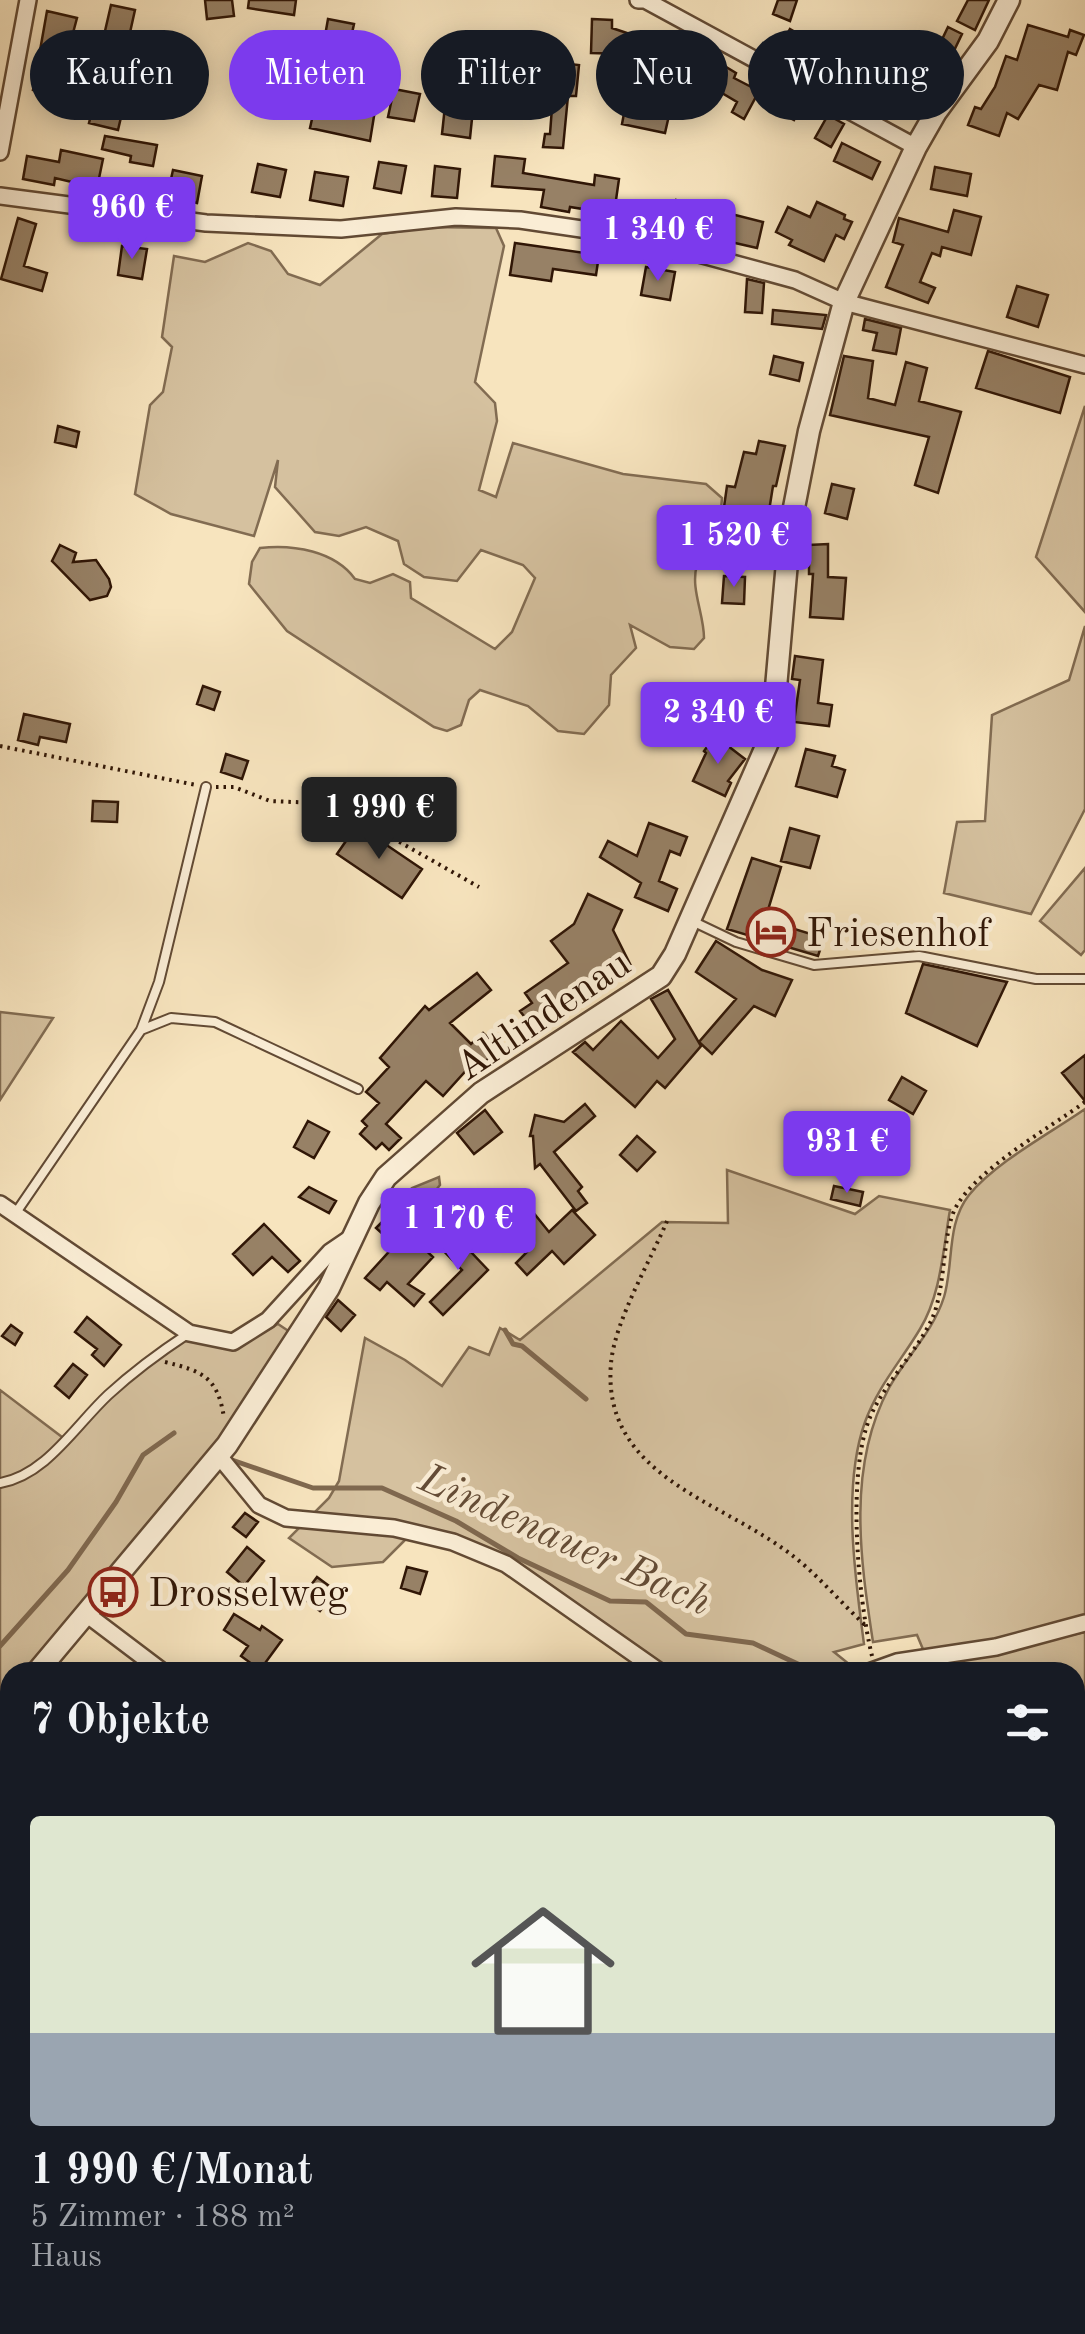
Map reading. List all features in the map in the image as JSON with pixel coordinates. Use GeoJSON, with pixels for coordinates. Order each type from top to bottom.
{"type":"FeatureCollection","features":[{"type":"Feature","properties":{"kind":"street"},"geometry":{"type":"LineString","coordinates":[[0,152],[28,0]]}},
{"type":"Feature","properties":{"kind":"street"},"geometry":{"type":"LineString","coordinates":[[638,0],[645,0],[916,147]]}},
{"type":"Feature","properties":{"kind":"street","name":"Altlindenau"},"geometry":{"type":"LineString","coordinates":[[45,1662],[223,1450],[329,1288],[386,1177],[481,1093],[661,976],[692,920],[772,734],[790,528],[809,431],[844,302],[916,147],[988,40],[1009,0]]}},
{"type":"Feature","properties":{"kind":"street"},"geometry":{"type":"LineString","coordinates":[[0,196],[206,223],[341,228],[456,217],[520,220],[636,236],[794,280],[844,302],[1085,365]]}},
{"type":"Feature","properties":{"kind":"street"},"geometry":{"type":"LineString","coordinates":[[0,1204],[189,1333]]}},
{"type":"Feature","properties":{"kind":"street","name":"Altlindenau"},"geometry":{"type":"LineString","coordinates":[[189,1333],[232,1342],[268,1320],[330,1252],[355,1234]]}},
{"type":"Feature","properties":{"kind":"street"},"geometry":{"type":"LineString","coordinates":[[223,1450],[259,1504],[286,1518],[394,1528],[454,1542],[506,1564],[646,1662]]}},
{"type":"Feature","properties":{"kind":"street"},"geometry":{"type":"LineString","coordinates":[[85,1613],[150,1662]]}},
{"type":"Feature","properties":{"kind":"street"},"geometry":{"type":"LineString","coordinates":[[897,1662],[996,1646],[1085,1623]]}},
{"type":"Feature","properties":{"kind":"lane"},"geometry":{"type":"LineString","coordinates":[[15,1214],[141,1030],[159,982],[206,787]]}},
{"type":"Feature","properties":{"kind":"lane"},"geometry":{"type":"LineString","coordinates":[[692,920],[736,942],[814,965],[920,956],[1036,979],[1085,979]]}},
{"type":"Feature","properties":{"kind":"lane"},"geometry":{"type":"LineString","coordinates":[[141,1030],[171,1018],[215,1022],[358,1089]]}},
{"type":"Feature","properties":{"kind":"lane"},"geometry":{"type":"LineString","coordinates":[[0,1483],[21,1480],[107,1396],[151,1358],[189,1333]]}},
{"type":"Feature","properties":{"kind":"path"},"geometry":{"type":"LineString","coordinates":[[0,746],[206,787],[234,787],[270,800],[317,803],[350,814],[479,887]]}},
{"type":"Feature","properties":{"kind":"path"},"geometry":{"type":"LineString","coordinates":[[870,1662],[856,1550],[859,1466],[868,1420],[887,1384],[932,1319],[954,1209],[981,1176],[1085,1102]]}},
{"type":"Feature","properties":{"kind":"path"},"geometry":{"type":"LineString","coordinates":[[667,1221],[619,1329],[612,1362],[612,1397],[624,1435],[658,1474],[792,1555],[864,1625]]}},
{"type":"Feature","properties":{"kind":"path"},"geometry":{"type":"LineString","coordinates":[[151,1358],[198,1370],[212,1382],[222,1402],[223,1450]]}},
{"type":"Feature","properties":{"kind":"shaded area"},"geometry":{"type":"Polygon","coordinates":[[[428,227],[496,228],[504,246],[475,382],[495,403],[497,421],[479,490],[496,497],[513,443],[623,474],[706,484],[722,498],[717,556],[697,565],[695,574],[704,638],[694,649],[670,647],[630,625],[636,648],[611,675],[609,705],[584,734],[558,731],[528,706],[480,690],[469,700],[461,725],[447,731],[434,727],[287,631],[249,584],[252,562],[260,548],[312,552],[336,562],[355,579],[370,583],[393,574],[410,582],[411,598],[495,649],[512,632],[535,578],[523,565],[481,550],[457,581],[424,577],[404,564],[398,541],[366,527],[339,536],[315,532],[275,487],[278,460],[254,536],[171,514],[135,494],[150,405],[163,392],[172,347],[162,337],[174,256],[205,262],[248,243],[271,251],[288,274],[320,285],[382,234],[428,227]]]}},
{"type":"Feature","properties":{"kind":"shaded area"},"geometry":{"type":"Polygon","coordinates":[[[1085,406],[1085,612],[1036,557],[1085,406]]]}},
{"type":"Feature","properties":{"kind":"shaded area"},"geometry":{"type":"Polygon","coordinates":[[[1085,626],[1085,809],[1031,914],[944,893],[957,822],[985,821],[992,715],[1069,680],[1085,626]]]}},
{"type":"Feature","properties":{"kind":"shaded area"},"geometry":{"type":"Polygon","coordinates":[[[1085,868],[1085,950],[1081,955],[1040,921],[1085,868]]]}},
{"type":"Feature","properties":{"kind":"shaded area"},"geometry":{"type":"Polygon","coordinates":[[[0,1012],[53,1018],[0,1100],[0,1012]]]}},
{"type":"Feature","properties":{"kind":"shaded area"},"geometry":{"type":"Polygon","coordinates":[[[1085,1109],[1085,1617],[1014,1638],[925,1654],[917,1635],[873,1642],[860,1513],[867,1449],[876,1418],[889,1388],[939,1310],[957,1219],[969,1195],[1008,1160],[1085,1109]]]}},
{"type":"Feature","properties":{"kind":"shaded area"},"geometry":{"type":"Polygon","coordinates":[[[727,1170],[855,1214],[879,1196],[950,1210],[933,1302],[876,1397],[858,1447],[852,1532],[864,1644],[834,1652],[846,1662],[650,1662],[507,1561],[415,1530],[383,1562],[332,1567],[289,1538],[329,1498],[339,1481],[365,1338],[442,1386],[469,1347],[489,1355],[500,1328],[520,1340],[662,1222],[728,1223],[727,1170]]]}},
{"type":"Feature","properties":{"kind":"shaded area"},"geometry":{"type":"Polygon","coordinates":[[[439,1177],[440,1185],[425,1204],[401,1217],[393,1204],[412,1188],[439,1177]]]}},
{"type":"Feature","properties":{"kind":"shaded area"},"geometry":{"type":"Polygon","coordinates":[[[278,1324],[293,1334],[221,1442],[40,1662],[0,1662],[0,1390],[66,1440],[107,1396],[189,1333],[234,1349],[278,1324]]]}},
{"type":"Feature","properties":{"kind":"shaded area"},"geometry":{"type":"Polygon","coordinates":[[[1085,1632],[1085,1662],[948,1662],[1085,1632]]]}},
{"type":"Feature","properties":{"kind":"building"},"geometry":{"type":"Polygon","coordinates":[[[205,0],[232,0],[234,16],[207,19],[205,0]]]}},
{"type":"Feature","properties":{"kind":"building"},"geometry":{"type":"Polygon","coordinates":[[[249,0],[296,0],[294,15],[248,8],[249,0]]]}},
{"type":"Feature","properties":{"kind":"building"},"geometry":{"type":"Polygon","coordinates":[[[778,0],[797,0],[790,21],[773,14],[778,0]]]}},
{"type":"Feature","properties":{"kind":"building"},"geometry":{"type":"Polygon","coordinates":[[[968,0],[989,0],[975,30],[957,21],[968,0]]]}},
{"type":"Feature","properties":{"kind":"building"},"geometry":{"type":"Polygon","coordinates":[[[111,5],[135,10],[131,30],[105,30],[111,5]]]}},
{"type":"Feature","properties":{"kind":"building"},"geometry":{"type":"Polygon","coordinates":[[[47,11],[77,18],[74,30],[44,30],[47,11]]]}},
{"type":"Feature","properties":{"kind":"building"},"geometry":{"type":"Polygon","coordinates":[[[328,19],[354,24],[353,30],[326,30],[328,19]]]}},
{"type":"Feature","properties":{"kind":"building"},"geometry":{"type":"Polygon","coordinates":[[[592,19],[612,20],[612,28],[618,30],[596,30],[596,53],[591,53],[592,19]]]}},
{"type":"Feature","properties":{"kind":"building"},"geometry":{"type":"Polygon","coordinates":[[[1028,25],[1068,37],[1070,30],[1084,35],[1076,55],[1068,52],[1057,90],[1039,85],[1018,119],[1007,113],[999,136],[968,125],[975,107],[981,109],[995,87],[1006,56],[1017,60],[1028,25]]]}},
{"type":"Feature","properties":{"kind":"building"},"geometry":{"type":"Polygon","coordinates":[[[728,68],[736,73],[734,78],[748,85],[748,112],[744,119],[732,112],[737,102],[728,97],[728,68]]]}},
{"type":"Feature","properties":{"kind":"building"},"geometry":{"type":"Polygon","coordinates":[[[401,90],[420,94],[414,121],[401,119],[401,90]]]}},
{"type":"Feature","properties":{"kind":"building"},"geometry":{"type":"Polygon","coordinates":[[[90,120],[120,120],[118,130],[89,123],[90,120]]]}},
{"type":"Feature","properties":{"kind":"building"},"geometry":{"type":"Polygon","coordinates":[[[312,120],[373,120],[370,141],[310,128],[312,120]]]}},
{"type":"Feature","properties":{"kind":"building"},"geometry":{"type":"Polygon","coordinates":[[[444,120],[472,120],[470,138],[442,134],[444,120]]]}},
{"type":"Feature","properties":{"kind":"building"},"geometry":{"type":"Polygon","coordinates":[[[551,120],[566,120],[563,148],[543,147],[545,134],[550,134],[551,120]]]}},
{"type":"Feature","properties":{"kind":"building"},"geometry":{"type":"Polygon","coordinates":[[[623,120],[668,120],[665,133],[622,124],[623,120]]]}},
{"type":"Feature","properties":{"kind":"building"},"geometry":{"type":"Polygon","coordinates":[[[825,120],[844,124],[831,147],[815,138],[825,120]]]}},
{"type":"Feature","properties":{"kind":"building"},"geometry":{"type":"Polygon","coordinates":[[[105,136],[157,145],[153,166],[130,162],[131,156],[102,149],[105,136]]]}},
{"type":"Feature","properties":{"kind":"building"},"geometry":{"type":"Polygon","coordinates":[[[842,143],[880,162],[872,179],[834,161],[842,143]]]}},
{"type":"Feature","properties":{"kind":"building"},"geometry":{"type":"Polygon","coordinates":[[[61,150],[103,159],[97,188],[55,178],[54,185],[23,179],[27,156],[59,162],[61,150]]]}},
{"type":"Feature","properties":{"kind":"building"},"geometry":{"type":"Polygon","coordinates":[[[495,156],[525,159],[523,173],[594,185],[595,175],[619,179],[614,214],[541,207],[544,190],[492,186],[495,156]]]}},
{"type":"Feature","properties":{"kind":"building"},"geometry":{"type":"Polygon","coordinates":[[[379,162],[406,166],[401,193],[374,188],[379,162]]]}},
{"type":"Feature","properties":{"kind":"building"},"geometry":{"type":"Polygon","coordinates":[[[258,164],[286,170],[280,197],[252,192],[258,164]]]}},
{"type":"Feature","properties":{"kind":"building"},"geometry":{"type":"Polygon","coordinates":[[[435,166],[460,169],[457,198],[432,196],[435,166]]]}},
{"type":"Feature","properties":{"kind":"building"},"geometry":{"type":"Polygon","coordinates":[[[935,167],[971,174],[967,196],[931,189],[935,167]]]}},
{"type":"Feature","properties":{"kind":"building"},"geometry":{"type":"Polygon","coordinates":[[[173,170],[202,176],[197,203],[167,197],[173,170]]]}},
{"type":"Feature","properties":{"kind":"building"},"geometry":{"type":"Polygon","coordinates":[[[315,172],[348,177],[343,206],[310,200],[315,172]]]}},
{"type":"Feature","properties":{"kind":"building"},"geometry":{"type":"Polygon","coordinates":[[[676,200],[763,222],[757,248],[722,240],[724,232],[672,223],[676,200]]]}},
{"type":"Feature","properties":{"kind":"building"},"geometry":{"type":"Polygon","coordinates":[[[817,202],[852,222],[844,239],[836,235],[824,261],[789,245],[792,240],[776,232],[788,207],[810,217],[817,202]]]}},
{"type":"Feature","properties":{"kind":"building"},"geometry":{"type":"Polygon","coordinates":[[[954,210],[981,217],[971,255],[942,247],[940,256],[932,253],[920,282],[935,288],[928,303],[886,287],[903,245],[893,242],[899,218],[948,232],[954,210]]]}},
{"type":"Feature","properties":{"kind":"building"},"geometry":{"type":"Polygon","coordinates":[[[18,218],[36,224],[24,266],[47,273],[42,291],[1,279],[18,218]]]}},
{"type":"Feature","properties":{"kind":"building"},"geometry":{"type":"Polygon","coordinates":[[[515,243],[599,255],[596,275],[553,269],[551,281],[510,275],[515,243]]]}},
{"type":"Feature","properties":{"kind":"building"},"geometry":{"type":"Polygon","coordinates":[[[122,246],[147,249],[142,279],[118,275],[122,246]]]}},
{"type":"Feature","properties":{"kind":"building"},"geometry":{"type":"Polygon","coordinates":[[[646,267],[675,272],[670,300],[641,295],[646,267]]]}},
{"type":"Feature","properties":{"kind":"building"},"geometry":{"type":"Polygon","coordinates":[[[747,279],[764,283],[762,313],[745,312],[747,279]]]}},
{"type":"Feature","properties":{"kind":"building"},"geometry":{"type":"Polygon","coordinates":[[[1017,286],[1048,295],[1038,327],[1007,317],[1017,286]]]}},
{"type":"Feature","properties":{"kind":"building"},"geometry":{"type":"Polygon","coordinates":[[[773,310],[826,315],[822,329],[772,324],[773,310]]]}},
{"type":"Feature","properties":{"kind":"building"},"geometry":{"type":"Polygon","coordinates":[[[865,319],[901,328],[896,354],[873,350],[877,333],[863,330],[865,319]]]}},
{"type":"Feature","properties":{"kind":"building"},"geometry":{"type":"Polygon","coordinates":[[[988,351],[1070,377],[1060,413],[976,388],[988,351]]]}},
{"type":"Feature","properties":{"kind":"building"},"geometry":{"type":"Polygon","coordinates":[[[774,356],[803,363],[799,381],[770,374],[774,356]]]}},
{"type":"Feature","properties":{"kind":"building"},"geometry":{"type":"Polygon","coordinates":[[[844,356],[873,361],[868,398],[895,405],[906,362],[927,368],[919,401],[961,412],[938,493],[915,485],[929,437],[830,415],[844,356]]]}},
{"type":"Feature","properties":{"kind":"building"},"geometry":{"type":"Polygon","coordinates":[[[58,426],[79,432],[76,447],[55,442],[58,426]]]}},
{"type":"Feature","properties":{"kind":"building"},"geometry":{"type":"Polygon","coordinates":[[[759,441],[785,446],[773,486],[765,536],[745,533],[746,525],[722,521],[727,486],[735,487],[744,452],[756,454],[759,441]]]}},
{"type":"Feature","properties":{"kind":"building"},"geometry":{"type":"Polygon","coordinates":[[[832,484],[854,489],[847,519],[825,513],[832,484]]]}},
{"type":"Feature","properties":{"kind":"building"},"geometry":{"type":"Polygon","coordinates":[[[828,544],[828,577],[846,578],[843,619],[810,617],[813,574],[809,574],[809,545],[828,544]]]}},
{"type":"Feature","properties":{"kind":"building"},"geometry":{"type":"Polygon","coordinates":[[[60,545],[76,553],[73,562],[96,560],[109,579],[107,596],[90,600],[52,561],[60,545]]]}},
{"type":"Feature","properties":{"kind":"building"},"geometry":{"type":"Polygon","coordinates":[[[724,576],[745,577],[744,604],[722,603],[724,576]]]}},
{"type":"Feature","properties":{"kind":"building"},"geometry":{"type":"Polygon","coordinates":[[[795,656],[823,660],[818,703],[832,705],[829,726],[794,722],[800,680],[792,679],[795,656]]]}},
{"type":"Feature","properties":{"kind":"building"},"geometry":{"type":"Polygon","coordinates":[[[203,686],[220,692],[214,710],[197,704],[203,686]]]}},
{"type":"Feature","properties":{"kind":"building"},"geometry":{"type":"Polygon","coordinates":[[[24,714],[70,724],[66,742],[40,737],[38,745],[18,740],[24,714]]]}},
{"type":"Feature","properties":{"kind":"building"},"geometry":{"type":"Polygon","coordinates":[[[715,736],[745,759],[728,781],[731,783],[725,796],[693,781],[704,751],[715,736]]]}},
{"type":"Feature","properties":{"kind":"building"},"geometry":{"type":"Polygon","coordinates":[[[806,749],[835,756],[832,766],[845,770],[837,797],[796,786],[806,749]]]}},
{"type":"Feature","properties":{"kind":"building"},"geometry":{"type":"Polygon","coordinates":[[[226,754],[248,761],[242,779],[221,772],[226,754]]]}},
{"type":"Feature","properties":{"kind":"building"},"geometry":{"type":"Polygon","coordinates":[[[93,801],[118,802],[117,822],[92,821],[93,801]]]}},
{"type":"Feature","properties":{"kind":"building"},"geometry":{"type":"Polygon","coordinates":[[[649,823],[687,837],[680,855],[670,851],[659,881],[677,889],[668,911],[635,897],[641,883],[600,857],[608,841],[637,856],[649,823]]]}},
{"type":"Feature","properties":{"kind":"building"},"geometry":{"type":"Polygon","coordinates":[[[357,825],[422,869],[402,898],[337,854],[357,825]]]}},
{"type":"Feature","properties":{"kind":"building"},"geometry":{"type":"Polygon","coordinates":[[[790,828],[819,836],[810,868],[781,861],[790,828]]]}},
{"type":"Feature","properties":{"kind":"building"},"geometry":{"type":"Polygon","coordinates":[[[752,858],[781,867],[765,920],[824,938],[818,956],[727,929],[752,858]]]}},
{"type":"Feature","properties":{"kind":"building"},"geometry":{"type":"Polygon","coordinates":[[[588,894],[622,910],[613,930],[633,970],[614,979],[608,967],[530,1024],[520,1011],[532,1003],[525,993],[568,963],[551,941],[574,924],[588,894]]]}},
{"type":"Feature","properties":{"kind":"building"},"geometry":{"type":"Polygon","coordinates":[[[716,941],[762,970],[792,980],[775,1016],[754,1006],[712,1054],[699,1042],[736,999],[696,972],[716,941]]]}},
{"type":"Feature","properties":{"kind":"building"},"geometry":{"type":"Polygon","coordinates":[[[923,964],[1007,982],[977,1046],[906,1013],[923,964]]]}},
{"type":"Feature","properties":{"kind":"building"},"geometry":{"type":"Polygon","coordinates":[[[477,973],[491,990],[450,1023],[471,1044],[483,1033],[499,1048],[477,1070],[472,1064],[443,1096],[426,1081],[386,1124],[401,1138],[389,1150],[382,1143],[376,1149],[360,1134],[367,1126],[362,1121],[379,1103],[366,1092],[389,1067],[380,1058],[425,1006],[429,1010],[477,973]]]}},
{"type":"Feature","properties":{"kind":"building"},"geometry":{"type":"Polygon","coordinates":[[[668,990],[701,1046],[665,1088],[657,1081],[635,1107],[573,1052],[585,1042],[593,1050],[621,1021],[658,1058],[675,1039],[651,999],[668,990]]]}},
{"type":"Feature","properties":{"kind":"building"},"geometry":{"type":"Polygon","coordinates":[[[1085,1055],[1085,1101],[1062,1073],[1085,1055]]]}},
{"type":"Feature","properties":{"kind":"building"},"geometry":{"type":"Polygon","coordinates":[[[902,1077],[926,1091],[913,1114],[889,1100],[902,1077]]]}},
{"type":"Feature","properties":{"kind":"building"},"geometry":{"type":"Polygon","coordinates":[[[585,1104],[595,1116],[554,1152],[582,1187],[578,1191],[587,1203],[576,1211],[540,1164],[535,1168],[530,1136],[535,1115],[564,1122],[585,1104]]]}},
{"type":"Feature","properties":{"kind":"building"},"geometry":{"type":"Polygon","coordinates":[[[485,1110],[502,1132],[474,1154],[457,1133],[485,1110]]]}},
{"type":"Feature","properties":{"kind":"building"},"geometry":{"type":"Polygon","coordinates":[[[308,1121],[329,1132],[314,1158],[294,1147],[308,1121]]]}},
{"type":"Feature","properties":{"kind":"building"},"geometry":{"type":"Polygon","coordinates":[[[637,1136],[655,1152],[637,1171],[620,1155],[637,1136]]]}},
{"type":"Feature","properties":{"kind":"building"},"geometry":{"type":"Polygon","coordinates":[[[834,1186],[863,1192],[860,1206],[831,1199],[834,1186]]]}},
{"type":"Feature","properties":{"kind":"building"},"geometry":{"type":"Polygon","coordinates":[[[309,1187],[336,1201],[329,1213],[299,1197],[309,1187]]]}},
{"type":"Feature","properties":{"kind":"building"},"geometry":{"type":"Polygon","coordinates":[[[516,1191],[549,1232],[572,1210],[595,1235],[564,1264],[552,1251],[527,1275],[516,1263],[527,1252],[504,1225],[511,1220],[499,1205],[516,1191]]]}},
{"type":"Feature","properties":{"kind":"building"},"geometry":{"type":"Polygon","coordinates":[[[389,1215],[433,1257],[408,1284],[424,1294],[414,1306],[387,1282],[380,1290],[365,1278],[395,1245],[376,1228],[389,1215]]]}},
{"type":"Feature","properties":{"kind":"building"},"geometry":{"type":"Polygon","coordinates":[[[264,1224],[300,1261],[288,1272],[272,1257],[253,1275],[233,1254],[264,1224]]]}},
{"type":"Feature","properties":{"kind":"building"},"geometry":{"type":"Polygon","coordinates":[[[451,1231],[488,1270],[443,1315],[430,1302],[462,1270],[437,1244],[451,1231]]]}},
{"type":"Feature","properties":{"kind":"building"},"geometry":{"type":"Polygon","coordinates":[[[338,1300],[355,1315],[341,1331],[326,1317],[338,1300]]]}},
{"type":"Feature","properties":{"kind":"building"},"geometry":{"type":"Polygon","coordinates":[[[87,1317],[121,1345],[104,1366],[92,1355],[97,1349],[75,1332],[87,1317]]]}},
{"type":"Feature","properties":{"kind":"building"},"geometry":{"type":"Polygon","coordinates":[[[11,1325],[22,1333],[15,1345],[2,1336],[11,1325]]]}},
{"type":"Feature","properties":{"kind":"building"},"geometry":{"type":"Polygon","coordinates":[[[73,1364],[87,1375],[69,1398],[55,1386],[73,1364]]]}},
{"type":"Feature","properties":{"kind":"building"},"geometry":{"type":"Polygon","coordinates":[[[245,1513],[258,1522],[246,1537],[233,1527],[245,1513]]]}},
{"type":"Feature","properties":{"kind":"building"},"geometry":{"type":"Polygon","coordinates":[[[247,1547],[264,1561],[244,1586],[227,1572],[247,1547]]]}},
{"type":"Feature","properties":{"kind":"building"},"geometry":{"type":"Polygon","coordinates":[[[407,1567],[427,1572],[420,1594],[401,1588],[407,1567]]]}},
{"type":"Feature","properties":{"kind":"building"},"geometry":{"type":"Polygon","coordinates":[[[317,1577],[336,1591],[320,1611],[302,1597],[317,1577]]]}},
{"type":"Feature","properties":{"kind":"building"},"geometry":{"type":"Polygon","coordinates":[[[234,1614],[282,1640],[266,1662],[249,1662],[241,1656],[248,1646],[224,1630],[234,1614]]]}},
{"type":"Feature","properties":{"kind":"waterway"},"geometry":{"type":"LineString","coordinates":[[505,1330],[513,1344],[522,1346],[586,1399]]}},
{"type":"Feature","properties":{"kind":"waterway","name":"Lindenauer Bach"},"geometry":{"type":"LineString","coordinates":[[0,1646],[68,1570],[116,1502],[143,1455],[174,1433]]}},
{"type":"Feature","properties":{"kind":"waterway","name":"Lindenauer Bach"},"geometry":{"type":"LineString","coordinates":[[232,1460],[313,1488],[382,1488],[456,1521],[518,1558],[610,1601],[646,1602],[686,1634],[753,1643],[794,1662]]}},
{"type":"Feature","properties":{"kind":"place","name":"Friesenhof"},"geometry":{"type":"Point","coordinates":[771,932]}},
{"type":"Feature","properties":{"kind":"place","name":"Drosselweg"},"geometry":{"type":"Point","coordinates":[113,1592]}}]}
